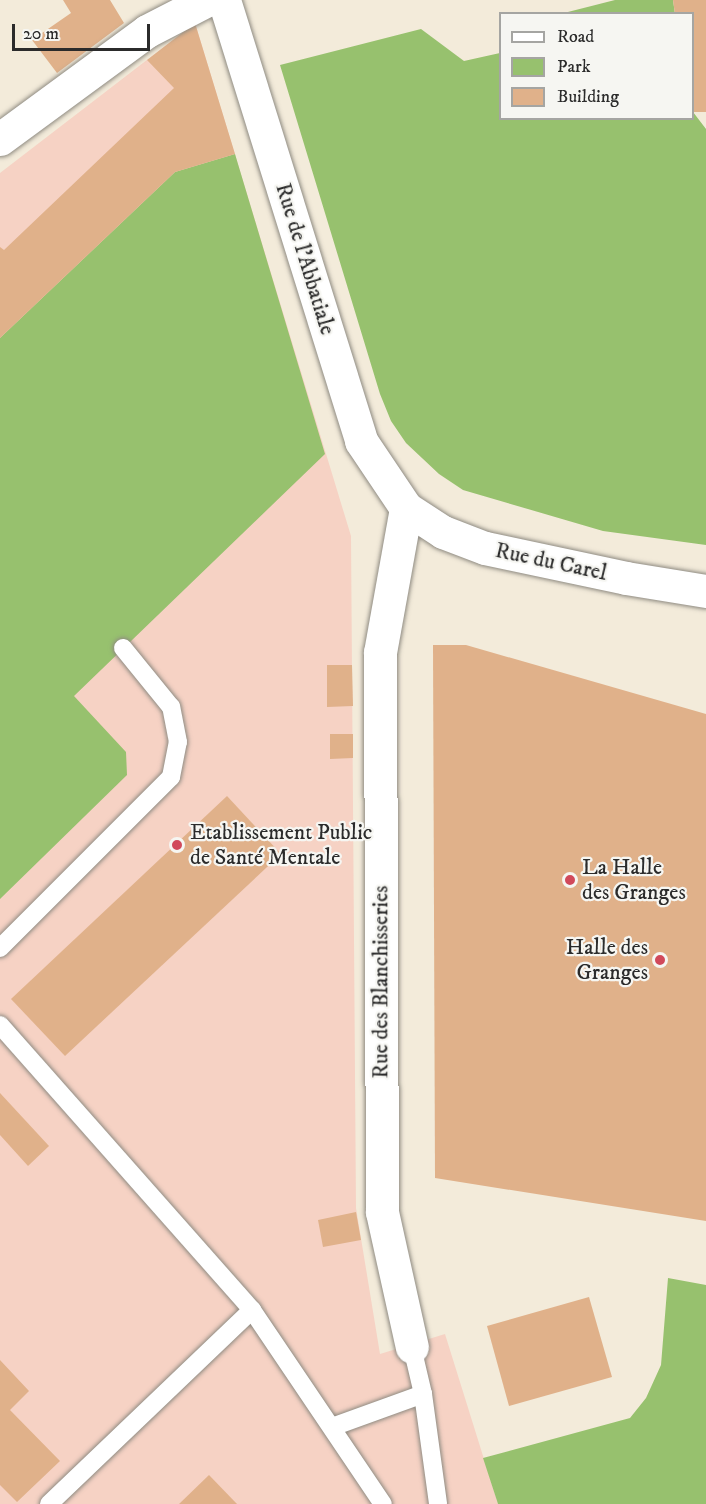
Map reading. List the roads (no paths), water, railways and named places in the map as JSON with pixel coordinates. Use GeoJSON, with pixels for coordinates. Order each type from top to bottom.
{"type":"FeatureCollection","features":[{"type":"Feature","properties":{"kind":"street"},"geometry":{"type":"LineString","coordinates":[[0,139],[147,31],[207,0]]}},
{"type":"Feature","properties":{"kind":"street","name":"Rue de l'Abbatiale"},"geometry":{"type":"LineString","coordinates":[[224,0],[361,441],[406,508]]}},
{"type":"Feature","properties":{"kind":"street","name":"Rue du Carel"},"geometry":{"type":"LineString","coordinates":[[406,508],[443,532],[486,548],[626,578],[706,591]]}},
{"type":"Feature","properties":{"kind":"street","name":"Rue des Blanchisseries"},"geometry":{"type":"LineString","coordinates":[[406,508],[380,651],[381,1200],[412,1347]]}},
{"type":"Feature","properties":{"kind":"lane"},"geometry":{"type":"LineString","coordinates":[[0,948],[171,777],[178,742],[171,707],[123,648]]}},
{"type":"Feature","properties":{"kind":"lane"},"geometry":{"type":"LineString","coordinates":[[0,1025],[252,1311],[383,1504]]}},
{"type":"Feature","properties":{"kind":"lane"},"geometry":{"type":"LineString","coordinates":[[49,1504],[252,1311]]}},
{"type":"Feature","properties":{"kind":"lane"},"geometry":{"type":"LineString","coordinates":[[412,1347],[423,1394],[438,1504]]}},
{"type":"Feature","properties":{"kind":"lane"},"geometry":{"type":"LineString","coordinates":[[332,1427],[423,1394]]}},
{"type":"Feature","properties":{"kind":"place","name":"Etablissement Public de Santé Mentale"},"geometry":{"type":"Point","coordinates":[177,845]}},
{"type":"Feature","properties":{"kind":"place","name":"La Halle des Granges"},"geometry":{"type":"Point","coordinates":[570,880]}},
{"type":"Feature","properties":{"kind":"place","name":"Halle des Granges"},"geometry":{"type":"Point","coordinates":[660,960]}}]}
